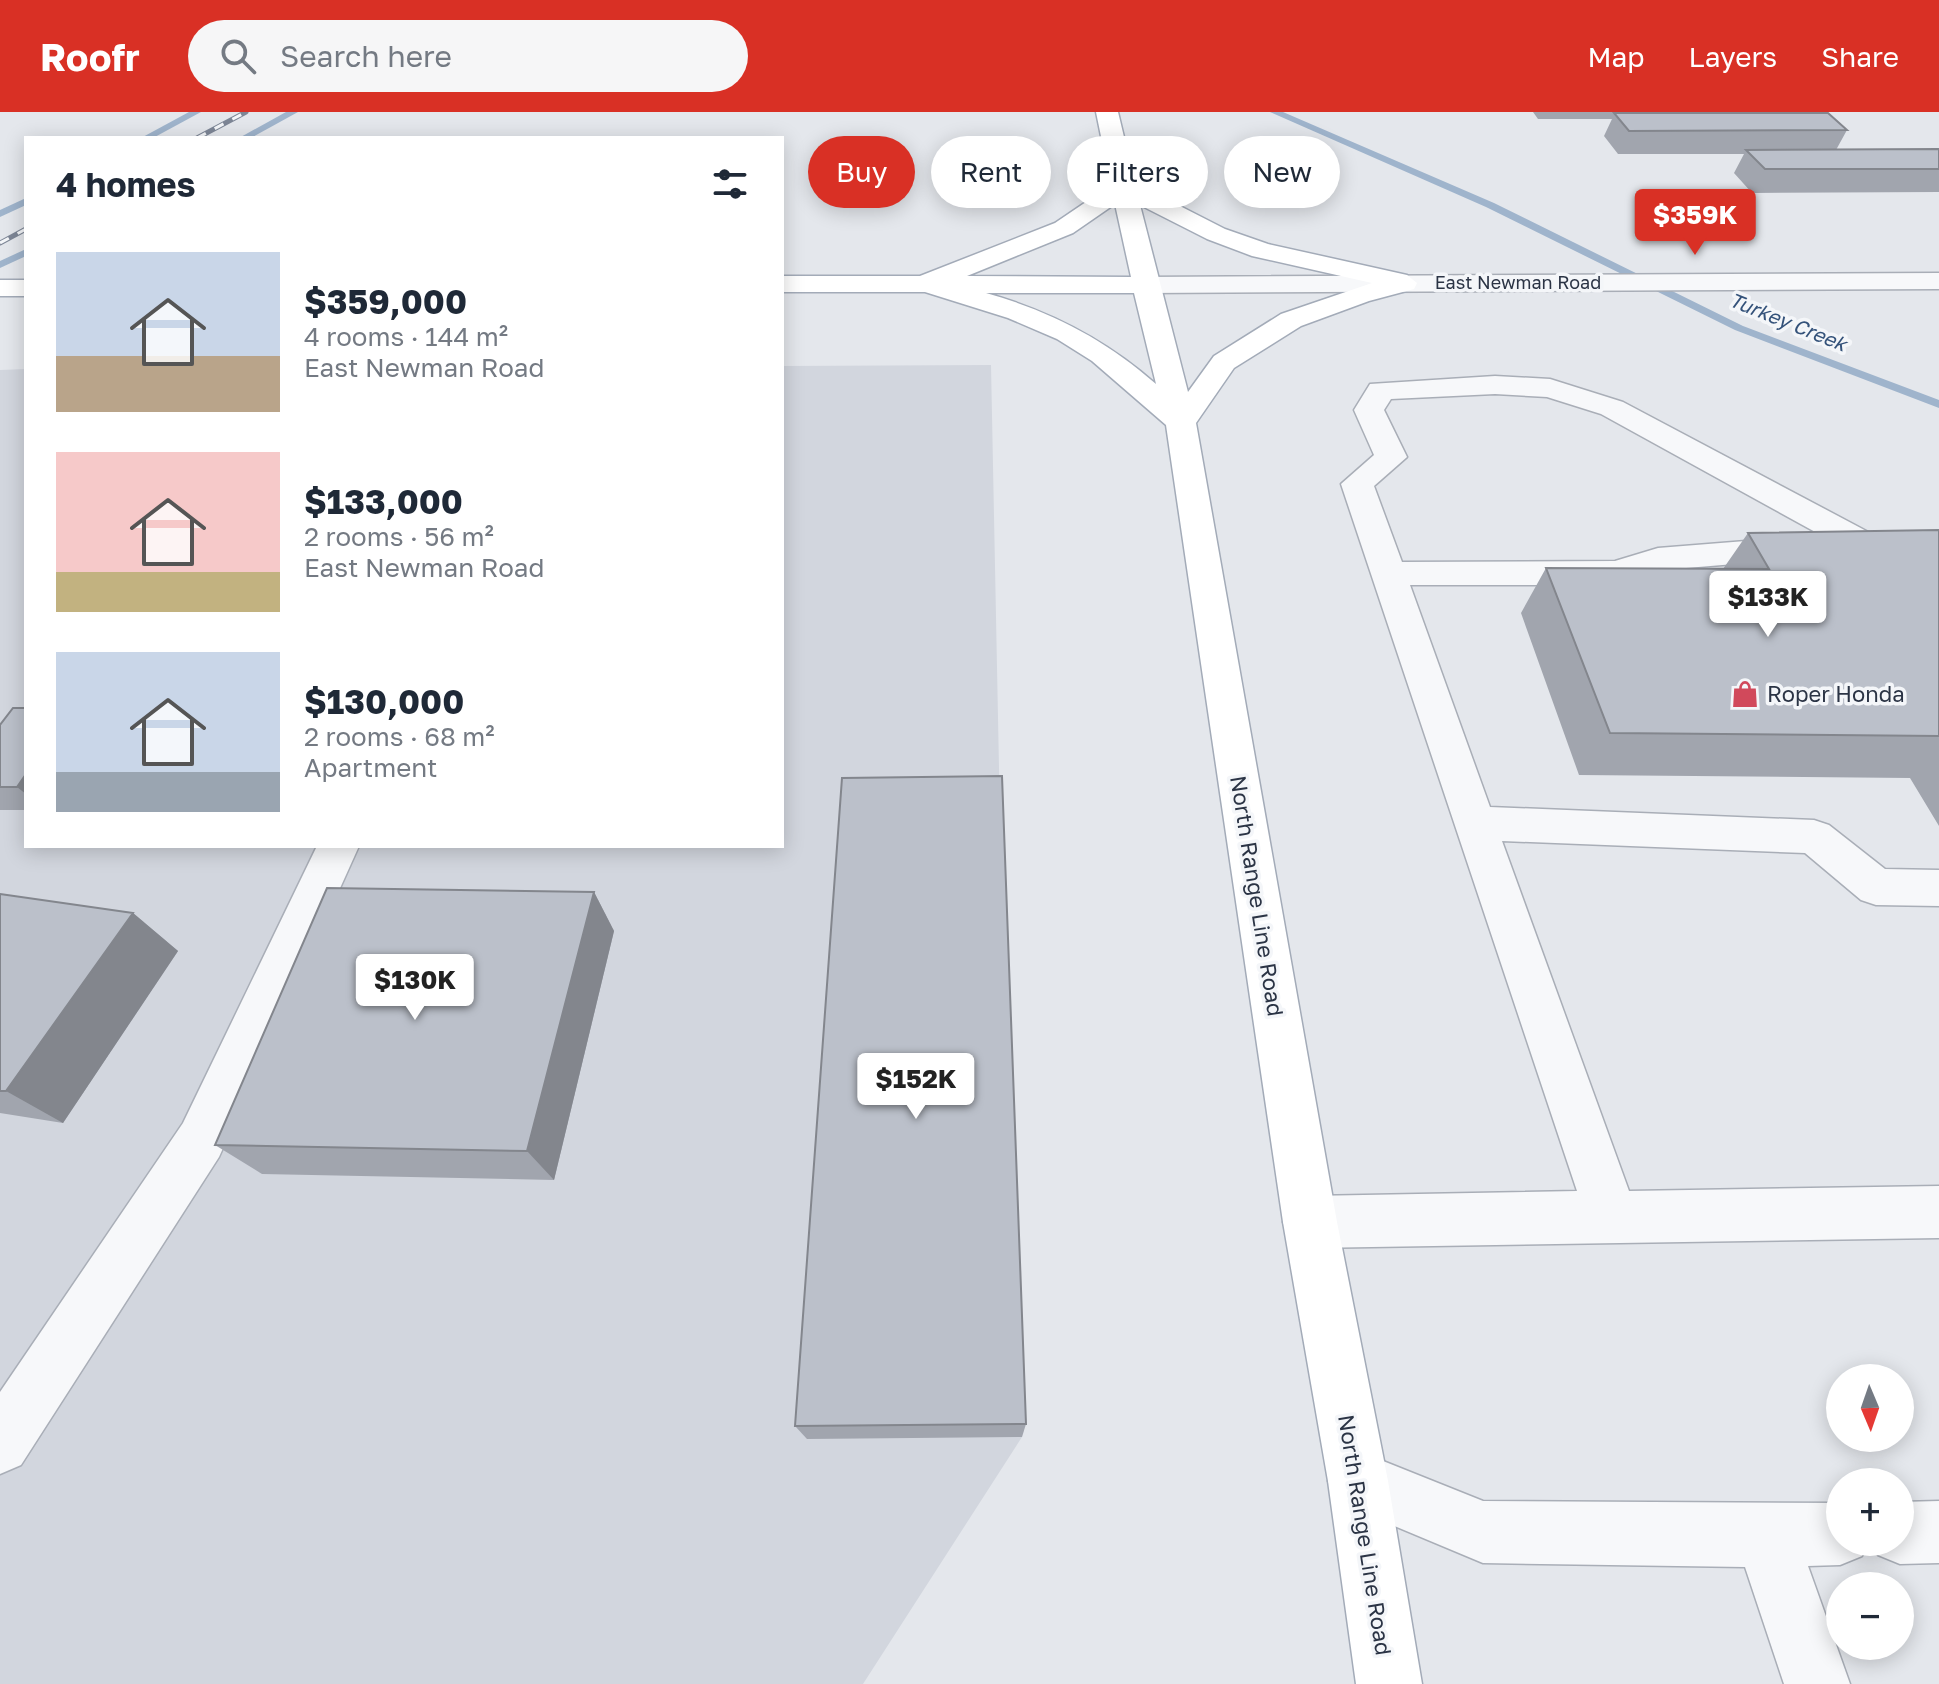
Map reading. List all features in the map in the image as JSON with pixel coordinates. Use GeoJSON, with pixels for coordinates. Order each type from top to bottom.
{"type":"FeatureCollection","features":[{"type":"Feature","properties":{"kind":"main road","name":"North Range Line Road"},"geometry":{"type":"LineString","coordinates":[[1107,112],[1112,136]]}},
{"type":"Feature","properties":{"kind":"main road"},"geometry":{"type":"LineString","coordinates":[[925,284],[1064,228],[1093,208]]}},
{"type":"Feature","properties":{"kind":"main road","name":"North Range Line Road"},"geometry":{"type":"LineString","coordinates":[[1129,208],[1181,423],[1310,1222],[1358,1481],[1389,1684]]}},
{"type":"Feature","properties":{"kind":"main road"},"geometry":{"type":"LineString","coordinates":[[1165,208],[1216,234],[1261,250],[1404,283]]}},
{"type":"Feature","properties":{"kind":"main road"},"geometry":{"type":"LineString","coordinates":[[925,284],[1048,324],[1090,346],[1134,377],[1181,423],[1224,362],[1291,320],[1359,295],[1404,283]]}},
{"type":"Feature","properties":{"kind":"main road"},"geometry":{"type":"LineString","coordinates":[[784,284],[1146,285]]}},
{"type":"Feature","properties":{"kind":"main road"},"geometry":{"type":"LineString","coordinates":[[0,288],[24,288]]}},
{"type":"Feature","properties":{"kind":"street","name":"East Newman Road"},"geometry":{"type":"LineString","coordinates":[[1146,285],[1927,281]]}},
{"type":"Feature","properties":{"kind":"street"},"geometry":{"type":"LineString","coordinates":[[1612,1217],[1357,484],[1391,457],[1369,410],[1381,390],[1495,385],[1550,388],[1600,404],[1860,542],[1939,573]]}},
{"type":"Feature","properties":{"kind":"street"},"geometry":{"type":"LineString","coordinates":[[1388,574],[1618,573],[1658,559],[1860,542]]}},
{"type":"Feature","properties":{"kind":"street"},"geometry":{"type":"LineString","coordinates":[[1474,823],[1814,837],[1876,887],[1939,888]]}},
{"type":"Feature","properties":{"kind":"street"},"geometry":{"type":"LineString","coordinates":[[0,1444],[201,1140],[337,848]]}},
{"type":"Feature","properties":{"kind":"street"},"geometry":{"type":"LineString","coordinates":[[1310,1222],[1939,1212]]}},
{"type":"Feature","properties":{"kind":"street"},"geometry":{"type":"LineString","coordinates":[[1358,1481],[1483,1532],[1826,1534]]}},
{"type":"Feature","properties":{"kind":"street"},"geometry":{"type":"LineString","coordinates":[[1914,1533],[1939,1532]]}},
{"type":"Feature","properties":{"kind":"street"},"geometry":{"type":"LineString","coordinates":[[1766,1536],[1817,1684]]}},
{"type":"Feature","properties":{"kind":"shaded area"},"geometry":{"type":"Polygon","coordinates":[[[991,365],[1000,818],[1022,1437],[863,1684],[0,1684],[0,370],[24,369],[24,848],[784,848],[784,366],[991,365]]]}},
{"type":"Feature","properties":{"kind":"building"},"geometry":{"type":"Polygon","coordinates":[[[1614,113],[1828,113],[1847,130],[1629,131],[1614,113]]]}},
{"type":"Feature","properties":{"kind":"building"},"geometry":{"type":"Polygon","coordinates":[[[1939,149],[1939,169],[1765,169],[1746,150],[1939,149]]]}},
{"type":"Feature","properties":{"kind":"building","name":"Roper Honda"},"geometry":{"type":"Polygon","coordinates":[[[1939,530],[1939,736],[1610,733],[1546,568],[1769,569],[1748,533],[1939,530]]]}},
{"type":"Feature","properties":{"kind":"building"},"geometry":{"type":"Polygon","coordinates":[[[13,708],[24,708],[24,777],[17,787],[0,787],[0,725],[13,708]]]}},
{"type":"Feature","properties":{"kind":"building"},"geometry":{"type":"Polygon","coordinates":[[[1002,776],[1026,1424],[795,1426],[842,778],[1002,776]]]}},
{"type":"Feature","properties":{"kind":"building"},"geometry":{"type":"Polygon","coordinates":[[[327,888],[594,892],[527,1151],[215,1145],[327,888]]]}},
{"type":"Feature","properties":{"kind":"building"},"geometry":{"type":"Polygon","coordinates":[[[0,894],[133,913],[6,1091],[0,1091],[0,894]]]}},
{"type":"Feature","properties":{"kind":"waterway"},"geometry":{"type":"LineString","coordinates":[[150,136],[196,112]]}},
{"type":"Feature","properties":{"kind":"waterway"},"geometry":{"type":"LineString","coordinates":[[248,136],[293,112]]}},
{"type":"Feature","properties":{"kind":"waterway","name":"Turkey Creek"},"geometry":{"type":"LineString","coordinates":[[1275,112],[1490,205],[1739,328],[1939,404]]}},
{"type":"Feature","properties":{"kind":"waterway"},"geometry":{"type":"LineString","coordinates":[[0,214],[24,202]]}},
{"type":"Feature","properties":{"kind":"waterway"},"geometry":{"type":"LineString","coordinates":[[0,265],[24,253]]}},
{"type":"Feature","properties":{"kind":"railway"},"geometry":{"type":"LineString","coordinates":[[201,136],[246,112]]}},
{"type":"Feature","properties":{"kind":"railway"},"geometry":{"type":"LineString","coordinates":[[0,243],[24,230]]}},
{"type":"Feature","properties":{"kind":"place","name":"Roper Honda"},"geometry":{"type":"Point","coordinates":[1745,694]}}]}
